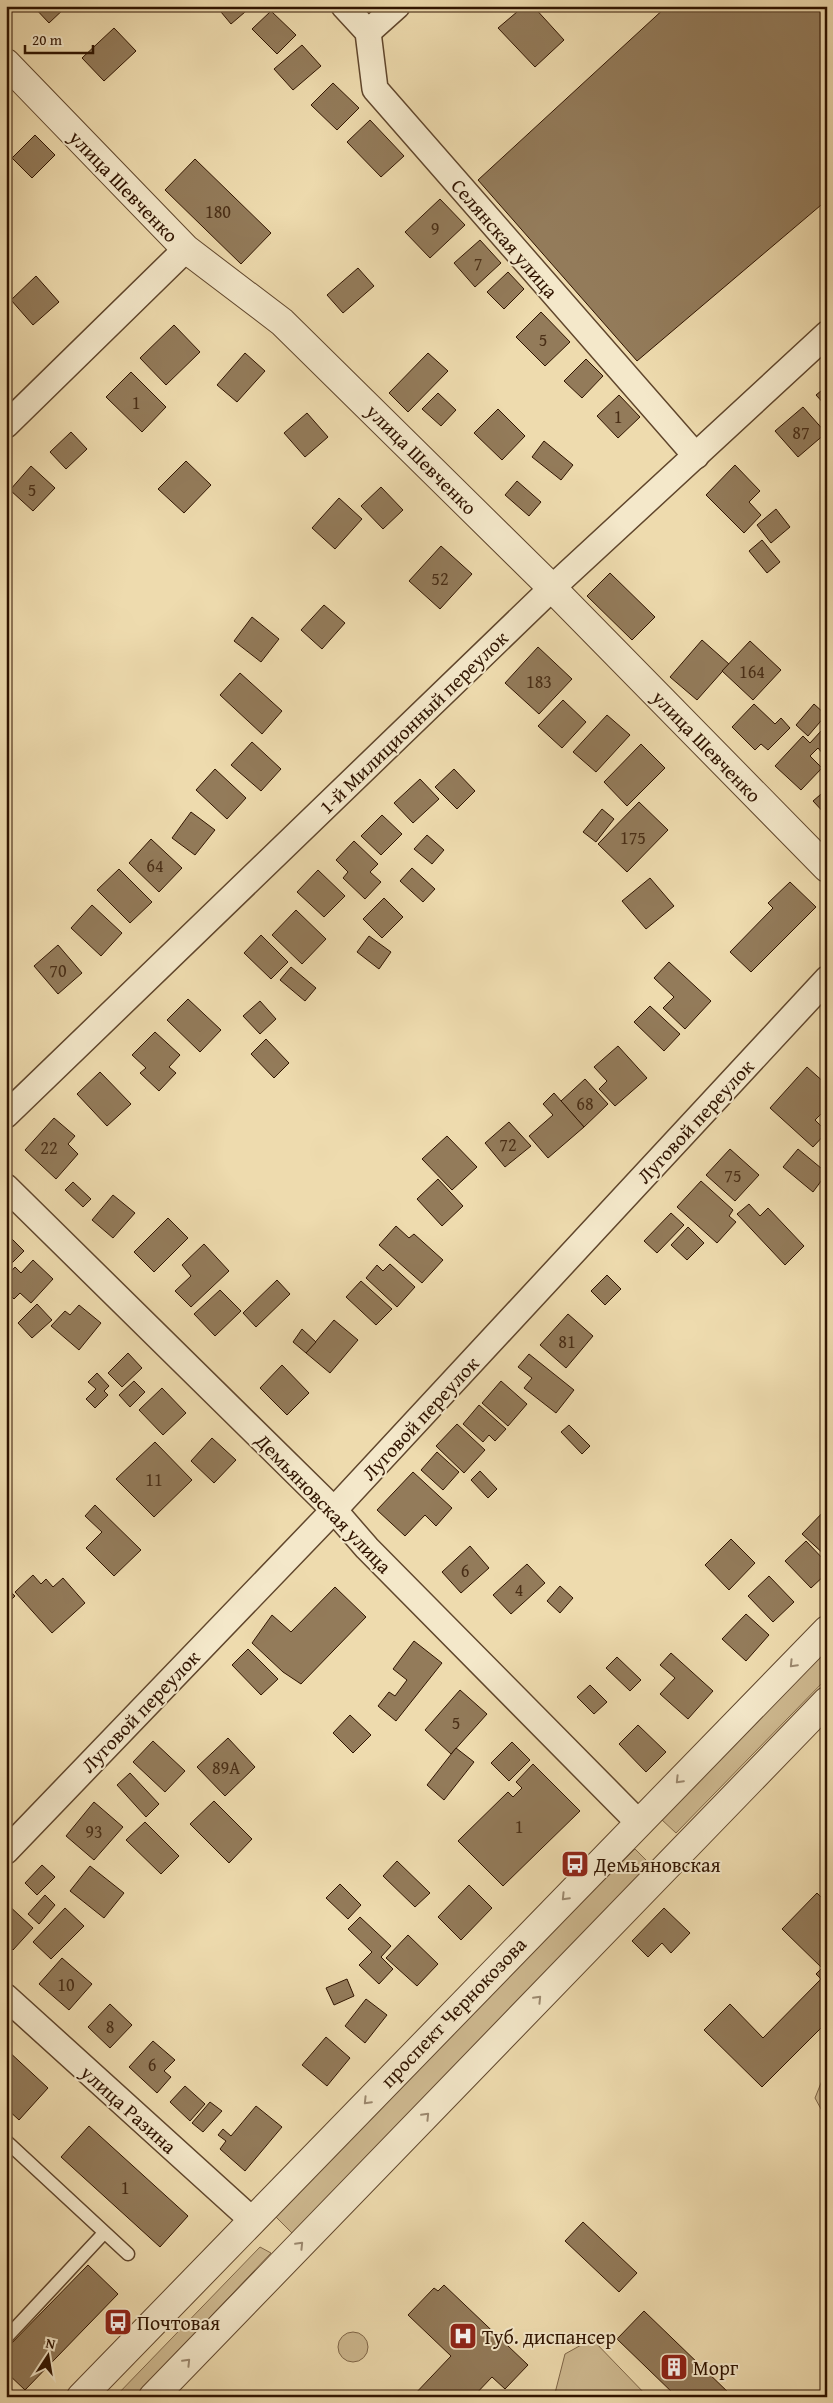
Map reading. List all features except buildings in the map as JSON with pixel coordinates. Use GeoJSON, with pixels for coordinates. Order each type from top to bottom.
{"type":"FeatureCollection","features":[{"type":"Feature","properties":{"kind":"street"},"geometry":{"type":"LineString","coordinates":[[344,6],[368,32],[397,6]]}},
{"type":"Feature","properties":{"kind":"street","name":"Селянская улица"},"geometry":{"type":"LineString","coordinates":[[368,32],[375,89],[696,456]]}},
{"type":"Feature","properties":{"kind":"street","name":"улица Шевченко"},"geometry":{"type":"LineString","coordinates":[[6,63],[186,249],[282,322],[552,588],[827,868]]}},
{"type":"Feature","properties":{"kind":"street"},"geometry":{"type":"LineString","coordinates":[[6,425],[186,249]]}},
{"type":"Feature","properties":{"kind":"street","name":"1-й Милиционный переулок"},"geometry":{"type":"LineString","coordinates":[[6,1115],[552,588],[827,334]]}},
{"type":"Feature","properties":{"kind":"street","name":"Луговой переулок"},"geometry":{"type":"LineString","coordinates":[[6,1851],[334,1510],[827,979]]}},
{"type":"Feature","properties":{"kind":"street","name":"Демьяновская улица"},"geometry":{"type":"LineString","coordinates":[[6,1187],[334,1510],[374,1556],[638,1822]]}},
{"type":"Feature","properties":{"kind":"street","name":"проспект Чернокозова"},"geometry":{"type":"LineString","coordinates":[[81,2397],[638,1822],[827,1630]]}},
{"type":"Feature","properties":{"kind":"street"},"geometry":{"type":"LineString","coordinates":[[153,2397],[827,1701]]}},
{"type":"Feature","properties":{"kind":"street","name":"улица Разина"},"geometry":{"type":"LineString","coordinates":[[6,1997],[252,2220]]}},
{"type":"Feature","properties":{"kind":"lane"},"geometry":{"type":"LineString","coordinates":[[6,2141],[128,2254]]}},
{"type":"Feature","properties":{"kind":"lane"},"geometry":{"type":"LineString","coordinates":[[6,2338],[104,2233]]}},
{"type":"Feature","properties":{"kind":"shaded area"},"geometry":{"type":"Polygon","coordinates":[[[827,1647],[827,1678],[676,1833],[661,1819],[827,1647]]]}},
{"type":"Feature","properties":{"kind":"shaded area"},"geometry":{"type":"Polygon","coordinates":[[[635,1849],[655,1869],[292,2233],[272,2213],[635,1849]]]}},
{"type":"Feature","properties":{"kind":"shaded area"},"geometry":{"type":"Polygon","coordinates":[[[827,2077],[827,2120],[815,2098],[823,2078],[827,2077]]]}},
{"type":"Feature","properties":{"kind":"shaded area"},"geometry":{"type":"Polygon","coordinates":[[[260,2247],[271,2253],[134,2397],[115,2397],[260,2247]]]}},
{"type":"Feature","properties":{"kind":"shaded area"},"geometry":{"type":"Polygon","coordinates":[[[353,2332],[364,2336],[368,2347],[364,2358],[353,2362],[342,2358],[338,2347],[342,2336],[353,2332]]]}},
{"type":"Feature","properties":{"kind":"shaded area"},"geometry":{"type":"Polygon","coordinates":[[[592,2339],[648,2397],[554,2397],[565,2354],[592,2339]]]}},
{"type":"Feature","properties":{"kind":"place","name":"Демьяновская"},"geometry":{"type":"Point","coordinates":[575,1864]}},
{"type":"Feature","properties":{"kind":"place","name":"Почтовая"},"geometry":{"type":"Point","coordinates":[118,2322]}},
{"type":"Feature","properties":{"kind":"place","name":"Туб. диспансер"},"geometry":{"type":"Point","coordinates":[463,2336]}},
{"type":"Feature","properties":{"kind":"place","name":"Морг"},"geometry":{"type":"Point","coordinates":[674,2367]}}]}
